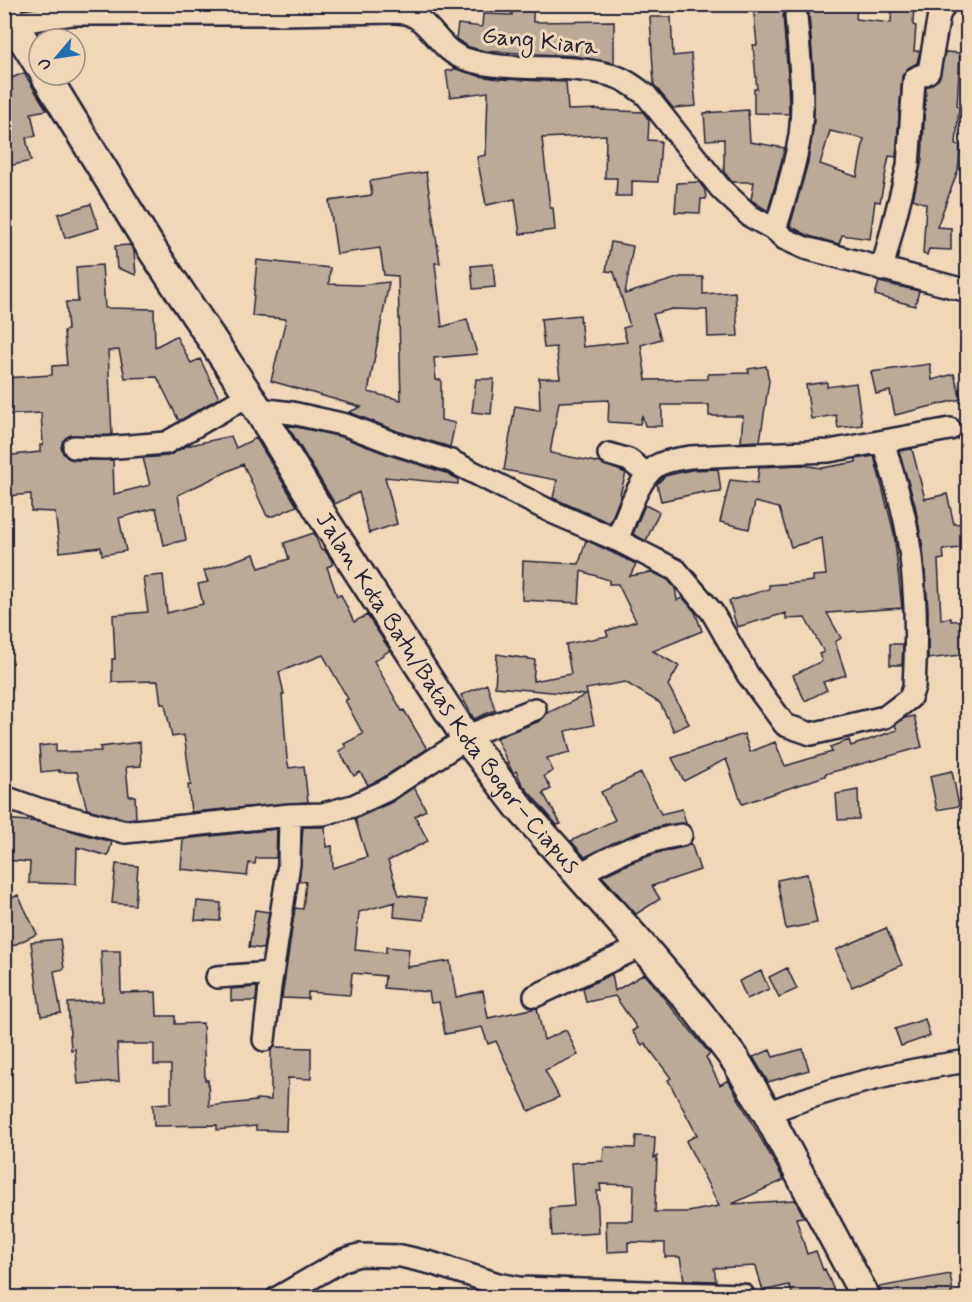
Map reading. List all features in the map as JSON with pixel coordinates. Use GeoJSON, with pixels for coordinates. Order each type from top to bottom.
{"type":"FeatureCollection","features":[{"type":"Feature","properties":{"kind":"main road"},"geometry":{"type":"LineString","coordinates":[[9,16],[27,45]]}},
{"type":"Feature","properties":{"kind":"main road","name":"Jalan Kota Batu/Batas Kota Bogor–Ciapus"},"geometry":{"type":"LineString","coordinates":[[52,87],[153,251],[254,402],[325,520],[467,739],[519,807],[642,946],[736,1061],[767,1113],[866,1298]]}},
{"type":"Feature","properties":{"kind":"street"},"geometry":{"type":"LineString","coordinates":[[882,270],[908,166],[914,81],[917,76],[927,74],[929,71],[939,15],[945,4]]}},
{"type":"Feature","properties":{"kind":"street","name":"Gang Kiara"},"geometry":{"type":"LineString","coordinates":[[9,16],[282,15],[395,12],[409,14],[430,31],[442,46],[454,55],[465,59],[483,64],[611,75],[630,84],[646,95],[735,204],[785,239],[805,248],[882,270],[968,291]]}},
{"type":"Feature","properties":{"kind":"street"},"geometry":{"type":"LineString","coordinates":[[775,230],[787,193],[800,136],[802,98],[796,15]]}},
{"type":"Feature","properties":{"kind":"street"},"geometry":{"type":"LineString","coordinates":[[74,447],[105,448],[166,443],[254,402],[292,413],[346,424],[393,443],[451,461],[552,512],[618,540],[676,570],[712,612],[747,675],[785,725],[810,734],[885,717],[910,698],[914,687],[914,606],[907,531],[883,441]]}},
{"type":"Feature","properties":{"kind":"street"},"geometry":{"type":"LineString","coordinates":[[618,540],[637,492],[647,474],[659,464],[690,457],[829,451],[950,429]]}},
{"type":"Feature","properties":{"kind":"street"},"geometry":{"type":"LineString","coordinates":[[609,454],[629,460],[647,474]]}},
{"type":"Feature","properties":{"kind":"street"},"geometry":{"type":"LineString","coordinates":[[4,797],[49,812],[125,832],[290,815],[322,814],[353,806],[387,790],[475,733],[535,710]]}},
{"type":"Feature","properties":{"kind":"street"},"geometry":{"type":"LineString","coordinates":[[264,1040],[288,875],[290,815]]}},
{"type":"Feature","properties":{"kind":"street"},"geometry":{"type":"LineString","coordinates":[[579,875],[601,861],[637,844],[681,835]]}},
{"type":"Feature","properties":{"kind":"street"},"geometry":{"type":"LineString","coordinates":[[535,996],[642,946]]}},
{"type":"Feature","properties":{"kind":"street"},"geometry":{"type":"LineString","coordinates":[[217,977],[272,973]]}},
{"type":"Feature","properties":{"kind":"street"},"geometry":{"type":"LineString","coordinates":[[767,1113],[858,1082],[931,1066],[968,1062]]}},
{"type":"Feature","properties":{"kind":"street"},"geometry":{"type":"LineString","coordinates":[[277,1298],[343,1260],[359,1255],[401,1256],[519,1288],[682,1295],[743,1295]]}},
{"type":"Feature","properties":{"kind":"building"},"geometry":{"type":"Polygon","coordinates":[[[753,4],[789,4],[783,16],[789,114],[754,113],[754,89],[757,89],[753,45],[757,45],[753,4]]]}},
{"type":"Feature","properties":{"kind":"building"},"geometry":{"type":"Polygon","coordinates":[[[803,4],[857,4],[856,19],[891,23],[892,4],[914,4],[913,25],[916,26],[914,51],[920,51],[917,63],[908,68],[902,76],[896,157],[889,156],[880,202],[875,201],[870,239],[842,235],[839,244],[809,236],[790,226],[808,162],[814,121],[814,75],[809,14],[803,4]],[[830,131],[820,164],[857,177],[864,139],[830,131]]]}},
{"type":"Feature","properties":{"kind":"building"},"geometry":{"type":"Polygon","coordinates":[[[512,6],[533,7],[533,22],[614,21],[614,63],[575,56],[485,51],[469,47],[456,39],[458,24],[482,27],[483,14],[512,15],[512,6]]]}},
{"type":"Feature","properties":{"kind":"building"},"geometry":{"type":"Polygon","coordinates":[[[650,17],[671,17],[673,56],[691,54],[696,106],[673,108],[654,85],[650,17]]]}},
{"type":"Feature","properties":{"kind":"building"},"geometry":{"type":"Polygon","coordinates":[[[945,52],[960,53],[956,144],[960,145],[959,161],[958,170],[937,227],[951,228],[951,250],[929,249],[927,255],[923,254],[926,204],[913,199],[922,160],[926,87],[939,79],[945,52]]]}},
{"type":"Feature","properties":{"kind":"building"},"geometry":{"type":"Polygon","coordinates":[[[453,68],[499,79],[566,82],[568,110],[600,109],[643,112],[649,120],[648,140],[661,141],[658,182],[632,181],[632,196],[616,196],[617,178],[605,178],[606,135],[542,138],[550,208],[553,208],[555,230],[520,234],[515,199],[486,205],[477,157],[486,155],[488,92],[450,97],[446,71],[453,70],[453,68]]]}},
{"type":"Feature","properties":{"kind":"building"},"geometry":{"type":"Polygon","coordinates":[[[24,73],[27,78],[27,87],[33,87],[47,110],[31,113],[36,136],[26,138],[31,161],[4,167],[4,81],[24,73]]]}},
{"type":"Feature","properties":{"kind":"building"},"geometry":{"type":"Polygon","coordinates":[[[748,110],[750,142],[785,148],[768,211],[751,200],[754,182],[732,182],[724,172],[724,139],[706,140],[704,113],[748,110]]]}},
{"type":"Feature","properties":{"kind":"building"},"geometry":{"type":"Polygon","coordinates":[[[426,172],[440,263],[435,263],[442,327],[467,319],[477,354],[434,358],[436,380],[441,380],[441,420],[455,423],[450,447],[397,431],[349,412],[361,407],[271,381],[286,319],[252,316],[257,260],[330,268],[329,284],[360,285],[389,282],[368,392],[401,400],[398,276],[384,275],[380,248],[337,254],[329,201],[372,195],[370,181],[426,172]]]}},
{"type":"Feature","properties":{"kind":"building"},"geometry":{"type":"Polygon","coordinates":[[[699,182],[705,190],[706,199],[701,199],[700,213],[675,212],[677,183],[699,182]]]}},
{"type":"Feature","properties":{"kind":"building"},"geometry":{"type":"Polygon","coordinates":[[[91,204],[99,228],[65,238],[58,214],[91,204]]]}},
{"type":"Feature","properties":{"kind":"building"},"geometry":{"type":"Polygon","coordinates":[[[611,242],[633,246],[625,294],[681,277],[703,277],[703,294],[735,292],[738,336],[708,337],[707,310],[672,309],[653,314],[661,339],[641,345],[646,380],[708,379],[708,374],[749,373],[748,369],[766,366],[769,381],[760,441],[741,442],[743,416],[709,416],[709,405],[662,405],[662,426],[645,426],[642,415],[640,424],[608,422],[609,400],[559,402],[550,453],[601,463],[626,473],[621,495],[610,523],[553,498],[557,480],[504,470],[515,406],[540,410],[539,378],[560,378],[556,347],[544,348],[541,319],[580,315],[583,347],[627,342],[623,328],[630,326],[614,272],[606,271],[611,242]]]}},
{"type":"Feature","properties":{"kind":"building"},"geometry":{"type":"Polygon","coordinates":[[[130,245],[134,251],[136,275],[117,268],[115,246],[130,245]]]}},
{"type":"Feature","properties":{"kind":"building"},"geometry":{"type":"Polygon","coordinates":[[[493,264],[495,287],[473,289],[471,266],[493,264]]]}},
{"type":"Feature","properties":{"kind":"building"},"geometry":{"type":"Polygon","coordinates":[[[102,265],[105,308],[154,309],[155,347],[176,336],[191,363],[200,359],[219,398],[179,421],[157,377],[125,378],[119,350],[108,351],[112,435],[69,436],[63,441],[61,447],[63,453],[74,460],[113,460],[114,494],[150,485],[143,458],[168,456],[186,446],[231,436],[236,448],[256,438],[297,506],[274,516],[267,516],[243,464],[178,495],[186,540],[164,545],[156,508],[119,518],[126,551],[102,555],[101,547],[60,552],[55,512],[31,511],[31,494],[7,496],[4,456],[40,452],[40,445],[43,445],[41,413],[4,415],[4,378],[52,375],[52,366],[67,365],[64,331],[68,330],[66,302],[78,302],[76,267],[102,265]]]}},
{"type":"Feature","properties":{"kind":"building"},"geometry":{"type":"Polygon","coordinates":[[[879,282],[919,291],[915,306],[875,295],[879,282]]]}},
{"type":"Feature","properties":{"kind":"building"},"geometry":{"type":"Polygon","coordinates":[[[930,364],[932,380],[954,374],[961,399],[895,415],[890,391],[876,394],[871,372],[930,364]]]}},
{"type":"Feature","properties":{"kind":"building"},"geometry":{"type":"Polygon","coordinates":[[[476,379],[494,379],[491,414],[472,412],[476,379]]]}},
{"type":"Feature","properties":{"kind":"building"},"geometry":{"type":"Polygon","coordinates":[[[827,382],[827,387],[856,383],[862,425],[838,428],[836,415],[811,419],[806,385],[827,382]]]}},
{"type":"Feature","properties":{"kind":"building"},"geometry":{"type":"Polygon","coordinates":[[[287,425],[342,437],[446,473],[458,479],[458,484],[385,477],[397,524],[369,533],[359,492],[335,504],[287,425]]]}},
{"type":"Feature","properties":{"kind":"building"},"geometry":{"type":"Polygon","coordinates":[[[912,449],[925,499],[947,494],[954,524],[966,523],[968,547],[943,550],[944,559],[938,560],[941,619],[968,620],[968,654],[928,659],[928,608],[923,548],[915,505],[899,451],[912,449]]]}},
{"type":"Feature","properties":{"kind":"building"},"geometry":{"type":"Polygon","coordinates":[[[874,456],[894,533],[902,608],[827,613],[841,638],[835,642],[846,675],[823,682],[827,690],[805,701],[793,675],[822,661],[819,654],[824,652],[805,618],[786,619],[786,613],[737,627],[729,601],[769,589],[769,585],[813,581],[813,576],[826,575],[822,538],[791,547],[779,508],[755,502],[749,529],[720,522],[730,480],[757,483],[759,467],[801,465],[822,468],[874,456]]]}},
{"type":"Feature","properties":{"kind":"building"},"geometry":{"type":"Polygon","coordinates":[[[718,469],[721,492],[704,494],[704,492],[661,501],[657,484],[665,476],[691,470],[718,469]]]}},
{"type":"Feature","properties":{"kind":"building"},"geometry":{"type":"Polygon","coordinates":[[[645,505],[659,512],[646,541],[633,534],[645,505]]]}},
{"type":"Feature","properties":{"kind":"building"},"geometry":{"type":"Polygon","coordinates":[[[314,533],[321,550],[324,549],[332,561],[332,565],[327,567],[337,596],[341,595],[354,622],[367,615],[390,650],[374,661],[402,711],[404,710],[427,749],[368,785],[360,772],[354,776],[339,751],[346,747],[344,744],[363,734],[345,700],[348,699],[323,655],[279,672],[284,694],[282,694],[289,768],[304,766],[308,802],[191,812],[188,785],[191,785],[184,735],[172,737],[165,704],[161,704],[158,681],[112,682],[112,659],[115,659],[113,615],[148,612],[143,577],[163,575],[167,613],[203,604],[198,584],[208,582],[204,571],[254,554],[259,568],[289,559],[284,543],[314,533]]]}},
{"type":"Feature","properties":{"kind":"building"},"geometry":{"type":"Polygon","coordinates":[[[586,540],[636,564],[630,576],[652,572],[668,580],[675,588],[677,600],[683,598],[695,612],[702,631],[653,651],[679,666],[668,685],[689,724],[674,731],[660,703],[625,682],[586,689],[594,725],[565,731],[570,752],[547,758],[553,771],[544,776],[551,789],[543,793],[561,824],[557,825],[522,784],[516,771],[513,773],[496,738],[540,721],[547,713],[586,695],[495,687],[497,654],[535,660],[533,681],[571,674],[566,644],[608,636],[606,631],[636,621],[618,584],[609,584],[609,580],[581,571],[579,603],[522,600],[523,561],[579,564],[586,540]]]}},
{"type":"Feature","properties":{"kind":"building"},"geometry":{"type":"Polygon","coordinates":[[[890,644],[903,644],[902,665],[890,665],[890,644]]]}},
{"type":"Feature","properties":{"kind":"building"},"geometry":{"type":"Polygon","coordinates":[[[487,684],[495,710],[474,719],[461,695],[487,684]]]}},
{"type":"Feature","properties":{"kind":"building"},"geometry":{"type":"Polygon","coordinates":[[[914,716],[922,747],[825,774],[825,776],[742,804],[726,759],[684,781],[672,758],[744,734],[750,752],[775,742],[785,766],[832,752],[830,747],[849,740],[851,746],[897,730],[895,725],[905,718],[914,716]]]}},
{"type":"Feature","properties":{"kind":"building"},"geometry":{"type":"Polygon","coordinates":[[[140,742],[141,766],[126,767],[129,796],[135,796],[136,818],[126,819],[87,809],[77,772],[59,772],[59,770],[41,772],[39,746],[56,744],[56,752],[101,751],[100,747],[140,742]]]}},
{"type":"Feature","properties":{"kind":"building"},"geometry":{"type":"Polygon","coordinates":[[[952,771],[959,806],[937,810],[930,776],[952,771]]]}},
{"type":"Feature","properties":{"kind":"building"},"geometry":{"type":"Polygon","coordinates":[[[641,773],[661,814],[682,809],[686,823],[665,825],[637,833],[585,857],[571,841],[615,820],[601,792],[641,773]]]}},
{"type":"Feature","properties":{"kind":"building"},"geometry":{"type":"Polygon","coordinates":[[[414,787],[426,810],[415,816],[428,841],[388,861],[399,895],[426,898],[424,920],[394,917],[395,902],[359,912],[355,950],[386,953],[386,947],[409,949],[407,967],[450,961],[456,997],[483,991],[488,1018],[537,1008],[544,1040],[566,1030],[578,1055],[545,1070],[559,1097],[529,1111],[496,1041],[488,1044],[482,1027],[445,1034],[439,1002],[431,1003],[429,992],[384,988],[385,976],[352,973],[350,995],[308,992],[308,999],[282,998],[295,908],[303,909],[306,882],[299,881],[303,827],[325,827],[326,847],[332,846],[333,868],[367,857],[355,819],[392,802],[414,787]]]}},
{"type":"Feature","properties":{"kind":"building"},"geometry":{"type":"Polygon","coordinates":[[[858,790],[859,819],[838,820],[836,794],[858,790]]]}},
{"type":"Feature","properties":{"kind":"building"},"geometry":{"type":"Polygon","coordinates":[[[4,819],[39,822],[112,842],[108,856],[77,847],[76,884],[29,883],[30,862],[4,860],[4,819]]]}},
{"type":"Feature","properties":{"kind":"building"},"geometry":{"type":"Polygon","coordinates":[[[277,829],[276,858],[256,858],[255,864],[249,863],[247,876],[181,869],[183,839],[277,829]]]}},
{"type":"Feature","properties":{"kind":"building"},"geometry":{"type":"Polygon","coordinates":[[[691,843],[700,870],[652,886],[660,899],[636,914],[602,876],[657,853],[684,847],[691,843]]]}},
{"type":"Feature","properties":{"kind":"building"},"geometry":{"type":"Polygon","coordinates":[[[116,864],[138,866],[135,905],[112,903],[116,864]]]}},
{"type":"Feature","properties":{"kind":"building"},"geometry":{"type":"Polygon","coordinates":[[[807,874],[817,923],[786,929],[777,880],[807,874]]]}},
{"type":"Feature","properties":{"kind":"building"},"geometry":{"type":"Polygon","coordinates":[[[18,895],[37,934],[10,947],[4,936],[4,902],[18,895]]]}},
{"type":"Feature","properties":{"kind":"building"},"geometry":{"type":"Polygon","coordinates":[[[197,901],[221,903],[220,921],[195,920],[197,901]]]}},
{"type":"Feature","properties":{"kind":"building"},"geometry":{"type":"Polygon","coordinates":[[[255,910],[269,912],[263,949],[249,947],[255,910]]]}},
{"type":"Feature","properties":{"kind":"building"},"geometry":{"type":"Polygon","coordinates":[[[886,928],[902,965],[852,987],[836,950],[886,928]]]}},
{"type":"Feature","properties":{"kind":"building"},"geometry":{"type":"Polygon","coordinates":[[[60,939],[64,969],[54,971],[61,1013],[41,1016],[31,942],[60,939]]]}},
{"type":"Feature","properties":{"kind":"building"},"geometry":{"type":"Polygon","coordinates":[[[101,951],[120,951],[121,993],[156,992],[157,1016],[175,1016],[175,1024],[203,1023],[205,1080],[208,1080],[209,1106],[256,1101],[256,1099],[271,1100],[271,1050],[274,1047],[311,1048],[311,1079],[288,1078],[286,1131],[256,1130],[256,1126],[217,1130],[217,1125],[154,1126],[153,1104],[171,1103],[171,1065],[154,1065],[154,1044],[117,1044],[119,1081],[78,1084],[75,1049],[71,1050],[68,1003],[103,1001],[101,951]]]}},
{"type":"Feature","properties":{"kind":"building"},"geometry":{"type":"Polygon","coordinates":[[[787,968],[797,989],[779,997],[769,977],[787,968]]]}},
{"type":"Feature","properties":{"kind":"building"},"geometry":{"type":"Polygon","coordinates":[[[761,971],[769,989],[747,999],[739,981],[761,971]]]}},
{"type":"Feature","properties":{"kind":"building"},"geometry":{"type":"Polygon","coordinates":[[[612,974],[615,991],[644,974],[710,1054],[706,1057],[720,1085],[728,1080],[784,1180],[732,1204],[795,1200],[804,1217],[796,1218],[807,1254],[816,1251],[837,1298],[794,1298],[789,1285],[763,1291],[756,1266],[714,1268],[716,1281],[684,1280],[680,1257],[665,1257],[665,1243],[628,1242],[628,1251],[607,1252],[606,1221],[633,1221],[634,1185],[600,1184],[601,1191],[597,1191],[599,1233],[552,1236],[550,1208],[574,1206],[571,1163],[603,1161],[604,1147],[635,1148],[636,1136],[655,1137],[654,1158],[657,1156],[655,1212],[688,1212],[719,1206],[686,1141],[697,1135],[668,1080],[671,1078],[645,1043],[642,1045],[632,1031],[637,1028],[615,996],[586,1002],[583,988],[612,974]]]}},
{"type":"Feature","properties":{"kind":"building"},"geometry":{"type":"Polygon","coordinates":[[[257,987],[256,1001],[231,1001],[231,989],[257,987]]]}},
{"type":"Feature","properties":{"kind":"building"},"geometry":{"type":"Polygon","coordinates":[[[925,1019],[930,1036],[901,1046],[895,1029],[925,1019]]]}},
{"type":"Feature","properties":{"kind":"building"},"geometry":{"type":"Polygon","coordinates":[[[803,1049],[809,1070],[768,1082],[753,1057],[770,1050],[773,1057],[803,1049]]]}},
{"type":"Feature","properties":{"kind":"building"},"geometry":{"type":"Polygon","coordinates":[[[950,1274],[952,1298],[882,1298],[879,1287],[950,1274]]]}}]}
